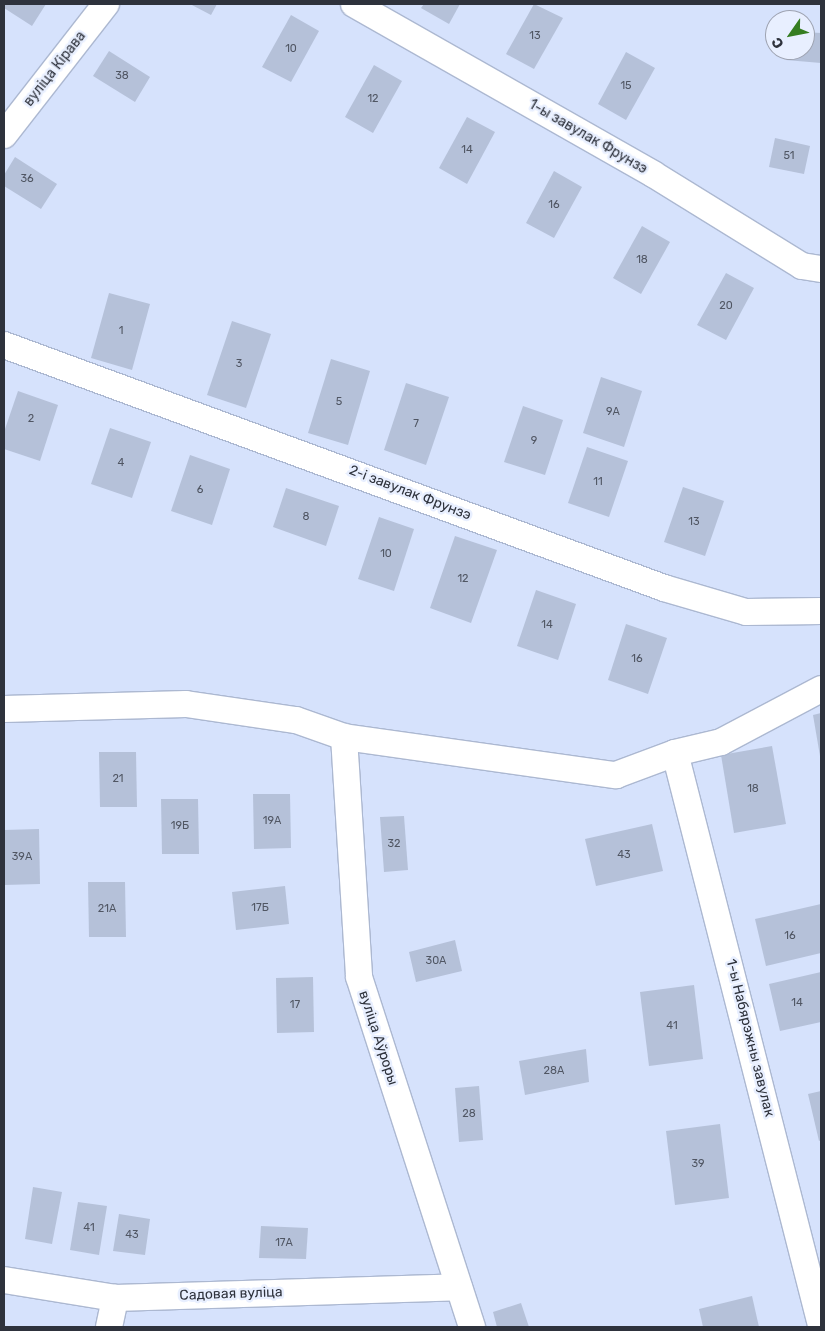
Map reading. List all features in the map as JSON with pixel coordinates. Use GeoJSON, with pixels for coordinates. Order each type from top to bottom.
{"type":"FeatureCollection","features":[{"type":"Feature","properties":{"kind":"street","name":"вуліца Кірава"},"geometry":{"type":"LineString","coordinates":[[4,135],[106,4]]}},
{"type":"Feature","properties":{"kind":"street","name":"1-ы завулак Фрунзэ"},"geometry":{"type":"LineString","coordinates":[[354,4],[652,174],[802,266],[821,269]]}},
{"type":"Feature","properties":{"kind":"street","name":"2-і завулак Фрунзэ"},"geometry":{"type":"LineString","coordinates":[[4,345],[664,588],[746,612],[821,610]]}},
{"type":"Feature","properties":{"kind":"street"},"geometry":{"type":"LineString","coordinates":[[4,709],[186,704],[296,720],[344,737],[616,775],[675,753],[721,742],[821,689]]}},
{"type":"Feature","properties":{"kind":"street","name":"вуліца Аўроры"},"geometry":{"type":"LineString","coordinates":[[344,737],[359,977],[472,1327]]}},
{"type":"Feature","properties":{"kind":"street","name":"1-ы Набярэжны завулак"},"geometry":{"type":"LineString","coordinates":[[675,753],[821,1325]]}},
{"type":"Feature","properties":{"kind":"street","name":"Садовая вуліца"},"geometry":{"type":"LineString","coordinates":[[4,1280],[115,1298],[459,1287]]}},
{"type":"Feature","properties":{"kind":"street"},"geometry":{"type":"LineString","coordinates":[[109,1327],[115,1298]]}},
{"type":"Feature","properties":{"kind":"building"},"geometry":{"type":"Polygon","coordinates":[[[4,4],[46,4],[32,26],[4,8],[4,4]]]}},
{"type":"Feature","properties":{"kind":"building"},"geometry":{"type":"Polygon","coordinates":[[[190,4],[217,4],[211,15],[190,4]]]}},
{"type":"Feature","properties":{"kind":"building"},"geometry":{"type":"Polygon","coordinates":[[[424,4],[460,4],[449,24],[421,8],[424,4]]]}},
{"type":"Feature","properties":{"kind":"building"},"geometry":{"type":"Polygon","coordinates":[[[534,4],[563,18],[534,69],[506,54],[534,4]]]}},
{"type":"Feature","properties":{"kind":"building"},"geometry":{"type":"Polygon","coordinates":[[[291,15],[319,31],[291,82],[262,67],[291,15]]]}},
{"type":"Feature","properties":{"kind":"building"},"geometry":{"type":"Polygon","coordinates":[[[815,33],[821,33],[821,63],[786,60],[815,60],[815,33]]]}},
{"type":"Feature","properties":{"kind":"building"},"geometry":{"type":"Polygon","coordinates":[[[109,51],[150,77],[135,102],[93,76],[109,51]]]}},
{"type":"Feature","properties":{"kind":"building"},"geometry":{"type":"Polygon","coordinates":[[[626,52],[655,68],[626,120],[598,104],[626,52]]]}},
{"type":"Feature","properties":{"kind":"building"},"geometry":{"type":"Polygon","coordinates":[[[374,65],[402,81],[373,133],[345,117],[374,65]]]}},
{"type":"Feature","properties":{"kind":"building"},"geometry":{"type":"Polygon","coordinates":[[[467,117],[495,132],[467,184],[439,168],[467,117]]]}},
{"type":"Feature","properties":{"kind":"building"},"geometry":{"type":"Polygon","coordinates":[[[775,138],[810,146],[804,174],[769,167],[775,138]]]}},
{"type":"Feature","properties":{"kind":"building"},"geometry":{"type":"Polygon","coordinates":[[[15,157],[57,184],[41,209],[4,186],[4,175],[15,157]]]}},
{"type":"Feature","properties":{"kind":"building"},"geometry":{"type":"Polygon","coordinates":[[[554,171],[582,187],[554,238],[526,223],[554,171]]]}},
{"type":"Feature","properties":{"kind":"building"},"geometry":{"type":"Polygon","coordinates":[[[642,226],[670,242],[641,294],[613,278],[642,226]]]}},
{"type":"Feature","properties":{"kind":"building"},"geometry":{"type":"Polygon","coordinates":[[[726,273],[754,288],[726,340],[697,325],[726,273]]]}},
{"type":"Feature","properties":{"kind":"building"},"geometry":{"type":"Polygon","coordinates":[[[109,293],[150,304],[132,370],[91,358],[109,293]]]}},
{"type":"Feature","properties":{"kind":"building"},"geometry":{"type":"Polygon","coordinates":[[[232,321],[271,334],[246,408],[207,395],[232,321]]]}},
{"type":"Feature","properties":{"kind":"building"},"geometry":{"type":"Polygon","coordinates":[[[331,359],[370,371],[348,445],[308,433],[331,359]]]}},
{"type":"Feature","properties":{"kind":"building"},"geometry":{"type":"Polygon","coordinates":[[[601,377],[642,391],[624,447],[583,433],[601,377]]]}},
{"type":"Feature","properties":{"kind":"building"},"geometry":{"type":"Polygon","coordinates":[[[406,383],[449,397],[426,465],[384,450],[406,383]]]}},
{"type":"Feature","properties":{"kind":"building"},"geometry":{"type":"Polygon","coordinates":[[[18,391],[58,405],[40,461],[4,449],[4,432],[18,391]]]}},
{"type":"Feature","properties":{"kind":"building"},"geometry":{"type":"Polygon","coordinates":[[[523,406],[563,420],[545,475],[504,462],[523,406]]]}},
{"type":"Feature","properties":{"kind":"building"},"geometry":{"type":"Polygon","coordinates":[[[110,428],[151,442],[132,498],[91,484],[110,428]]]}},
{"type":"Feature","properties":{"kind":"building"},"geometry":{"type":"Polygon","coordinates":[[[587,447],[628,461],[609,517],[568,503],[587,447]]]}},
{"type":"Feature","properties":{"kind":"building"},"geometry":{"type":"Polygon","coordinates":[[[190,455],[230,469],[212,525],[171,511],[190,455]]]}},
{"type":"Feature","properties":{"kind":"building"},"geometry":{"type":"Polygon","coordinates":[[[683,487],[724,501],[705,556],[664,542],[683,487]]]}},
{"type":"Feature","properties":{"kind":"building"},"geometry":{"type":"Polygon","coordinates":[[[286,488],[339,506],[326,546],[273,527],[286,488]]]}},
{"type":"Feature","properties":{"kind":"building"},"geometry":{"type":"Polygon","coordinates":[[[379,517],[414,529],[394,591],[358,579],[379,517]]]}},
{"type":"Feature","properties":{"kind":"building"},"geometry":{"type":"Polygon","coordinates":[[[455,536],[497,550],[471,623],[430,608],[455,536]]]}},
{"type":"Feature","properties":{"kind":"building"},"geometry":{"type":"Polygon","coordinates":[[[536,590],[576,604],[558,660],[517,646],[536,590]]]}},
{"type":"Feature","properties":{"kind":"building"},"geometry":{"type":"Polygon","coordinates":[[[626,624],[667,638],[648,694],[608,680],[626,624]]]}},
{"type":"Feature","properties":{"kind":"building"},"geometry":{"type":"Polygon","coordinates":[[[821,713],[821,756],[820,756],[813,715],[821,713]]]}},
{"type":"Feature","properties":{"kind":"building"},"geometry":{"type":"Polygon","coordinates":[[[772,746],[786,824],[734,833],[721,755],[772,746]]]}},
{"type":"Feature","properties":{"kind":"building"},"geometry":{"type":"Polygon","coordinates":[[[99,752],[136,752],[137,807],[100,807],[99,752]]]}},
{"type":"Feature","properties":{"kind":"building"},"geometry":{"type":"Polygon","coordinates":[[[253,794],[290,794],[291,848],[254,849],[253,794]]]}},
{"type":"Feature","properties":{"kind":"building"},"geometry":{"type":"Polygon","coordinates":[[[161,799],[198,799],[199,854],[162,854],[161,799]]]}},
{"type":"Feature","properties":{"kind":"building"},"geometry":{"type":"Polygon","coordinates":[[[404,816],[408,870],[384,872],[380,817],[404,816]]]}},
{"type":"Feature","properties":{"kind":"building"},"geometry":{"type":"Polygon","coordinates":[[[652,824],[663,871],[596,886],[585,839],[652,824]]]}},
{"type":"Feature","properties":{"kind":"building"},"geometry":{"type":"Polygon","coordinates":[[[39,829],[40,884],[4,885],[4,830],[39,829]]]}},
{"type":"Feature","properties":{"kind":"building"},"geometry":{"type":"Polygon","coordinates":[[[88,882],[125,882],[126,937],[89,937],[88,882]]]}},
{"type":"Feature","properties":{"kind":"building"},"geometry":{"type":"Polygon","coordinates":[[[285,886],[289,924],[236,930],[232,892],[285,886]]]}},
{"type":"Feature","properties":{"kind":"building"},"geometry":{"type":"Polygon","coordinates":[[[821,904],[821,953],[766,966],[755,919],[821,904]]]}},
{"type":"Feature","properties":{"kind":"building"},"geometry":{"type":"Polygon","coordinates":[[[455,940],[462,971],[416,982],[409,952],[455,940]]]}},
{"type":"Feature","properties":{"kind":"building"},"geometry":{"type":"Polygon","coordinates":[[[821,972],[821,1022],[780,1031],[769,984],[821,972]]]}},
{"type":"Feature","properties":{"kind":"building"},"geometry":{"type":"Polygon","coordinates":[[[313,977],[314,1032],[277,1033],[276,978],[313,977]]]}},
{"type":"Feature","properties":{"kind":"building"},"geometry":{"type":"Polygon","coordinates":[[[694,985],[703,1059],[649,1066],[640,992],[694,985]]]}},
{"type":"Feature","properties":{"kind":"building"},"geometry":{"type":"Polygon","coordinates":[[[586,1049],[589,1082],[525,1095],[519,1061],[586,1049]]]}},
{"type":"Feature","properties":{"kind":"building"},"geometry":{"type":"Polygon","coordinates":[[[479,1086],[483,1140],[459,1142],[455,1088],[479,1086]]]}},
{"type":"Feature","properties":{"kind":"building"},"geometry":{"type":"Polygon","coordinates":[[[821,1091],[821,1140],[819,1141],[808,1094],[821,1091]]]}},
{"type":"Feature","properties":{"kind":"building"},"geometry":{"type":"Polygon","coordinates":[[[720,1124],[729,1198],[675,1205],[666,1131],[720,1124]]]}},
{"type":"Feature","properties":{"kind":"building"},"geometry":{"type":"Polygon","coordinates":[[[33,1187],[62,1192],[52,1244],[25,1239],[33,1187]]]}},
{"type":"Feature","properties":{"kind":"building"},"geometry":{"type":"Polygon","coordinates":[[[78,1202],[107,1206],[99,1255],[70,1250],[78,1202]]]}},
{"type":"Feature","properties":{"kind":"building"},"geometry":{"type":"Polygon","coordinates":[[[119,1214],[150,1219],[145,1255],[113,1251],[119,1214]]]}},
{"type":"Feature","properties":{"kind":"building"},"geometry":{"type":"Polygon","coordinates":[[[261,1226],[308,1228],[306,1259],[259,1258],[261,1226]]]}},
{"type":"Feature","properties":{"kind":"building"},"geometry":{"type":"Polygon","coordinates":[[[752,1296],[759,1327],[703,1327],[699,1309],[752,1296]]]}},
{"type":"Feature","properties":{"kind":"building"},"geometry":{"type":"Polygon","coordinates":[[[521,1303],[529,1327],[497,1327],[493,1312],[521,1303]]]}}]}
